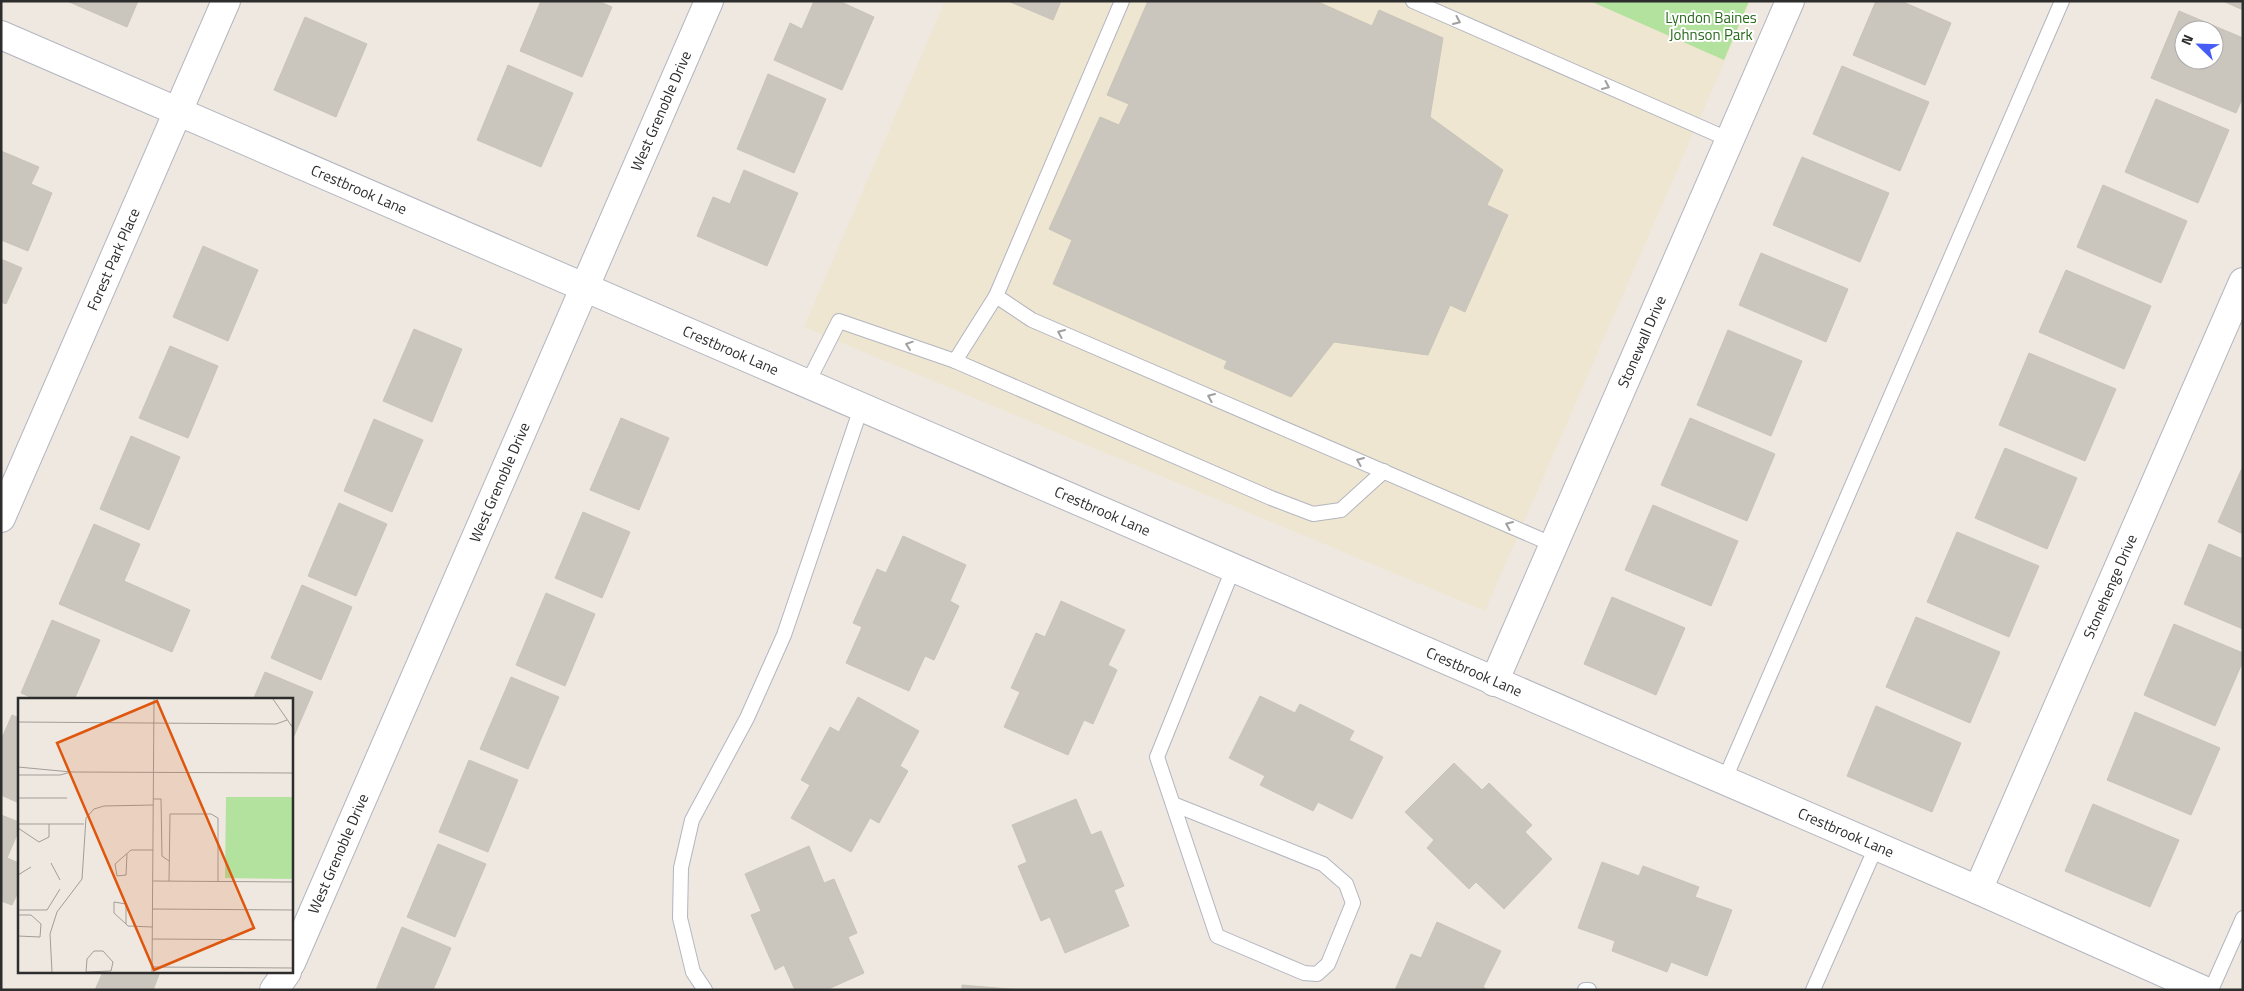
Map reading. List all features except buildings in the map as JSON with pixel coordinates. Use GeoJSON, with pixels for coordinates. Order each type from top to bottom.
{"type":"FeatureCollection","features":[{"type":"Feature","properties":{"kind":"street","name":"Forest Park Place"},"geometry":{"type":"LineString","coordinates":[[1,518],[226,1]]}},
{"type":"Feature","properties":{"kind":"street","name":"West Grenoble Drive"},"geometry":{"type":"LineString","coordinates":[[292,962],[709,1]]}},
{"type":"Feature","properties":{"kind":"street","name":"Stonewall Drive"},"geometry":{"type":"LineString","coordinates":[[1494,682],[1790,1]]}},
{"type":"Feature","properties":{"kind":"street","name":"Crestbrook Lane"},"geometry":{"type":"LineString","coordinates":[[1,35],[1978,890],[2203,990]]}},
{"type":"Feature","properties":{"kind":"street","name":"Stonehenge Drive"},"geometry":{"type":"LineString","coordinates":[[1978,890],[2243,282]]}},
{"type":"Feature","properties":{"kind":"lane"},"geometry":{"type":"LineString","coordinates":[[955,361],[996,296],[1122,1]]}},
{"type":"Feature","properties":{"kind":"lane"},"geometry":{"type":"LineString","coordinates":[[1413,1],[1730,140]]}},
{"type":"Feature","properties":{"kind":"lane"},"geometry":{"type":"LineString","coordinates":[[1724,781],[2062,1]]}},
{"type":"Feature","properties":{"kind":"lane"},"geometry":{"type":"LineString","coordinates":[[996,296],[1032,320],[1554,544]]}},
{"type":"Feature","properties":{"kind":"lane"},"geometry":{"type":"LineString","coordinates":[[807,384],[839,321],[955,361],[1271,498],[1313,514],[1341,510],[1384,471]]}},
{"type":"Feature","properties":{"kind":"lane"},"geometry":{"type":"LineString","coordinates":[[705,990],[693,972],[680,918],[681,868],[692,820],[747,718],[784,635],[861,408]]}},
{"type":"Feature","properties":{"kind":"lane"},"geometry":{"type":"LineString","coordinates":[[1173,804],[1323,864],[1346,884],[1353,903],[1328,964],[1317,974],[1304,973],[1217,936],[1157,757],[1233,569]]}},
{"type":"Feature","properties":{"kind":"lane"},"geometry":{"type":"LineString","coordinates":[[1813,990],[1876,847]]}},
{"type":"Feature","properties":{"kind":"lane"},"geometry":{"type":"LineString","coordinates":[[2211,990],[2243,918]]}},
{"type":"Feature","properties":{"kind":"shaded area"},"geometry":{"type":"Polygon","coordinates":[[[945,1],[1751,1],[1485,611],[804,327],[945,1]]]}},
{"type":"Feature","properties":{"kind":"green space","name":"Lyndon Baines Johnson Park"},"geometry":{"type":"Polygon","coordinates":[[[1590,1],[1749,1],[1724,60],[1590,1]]]}}]}
